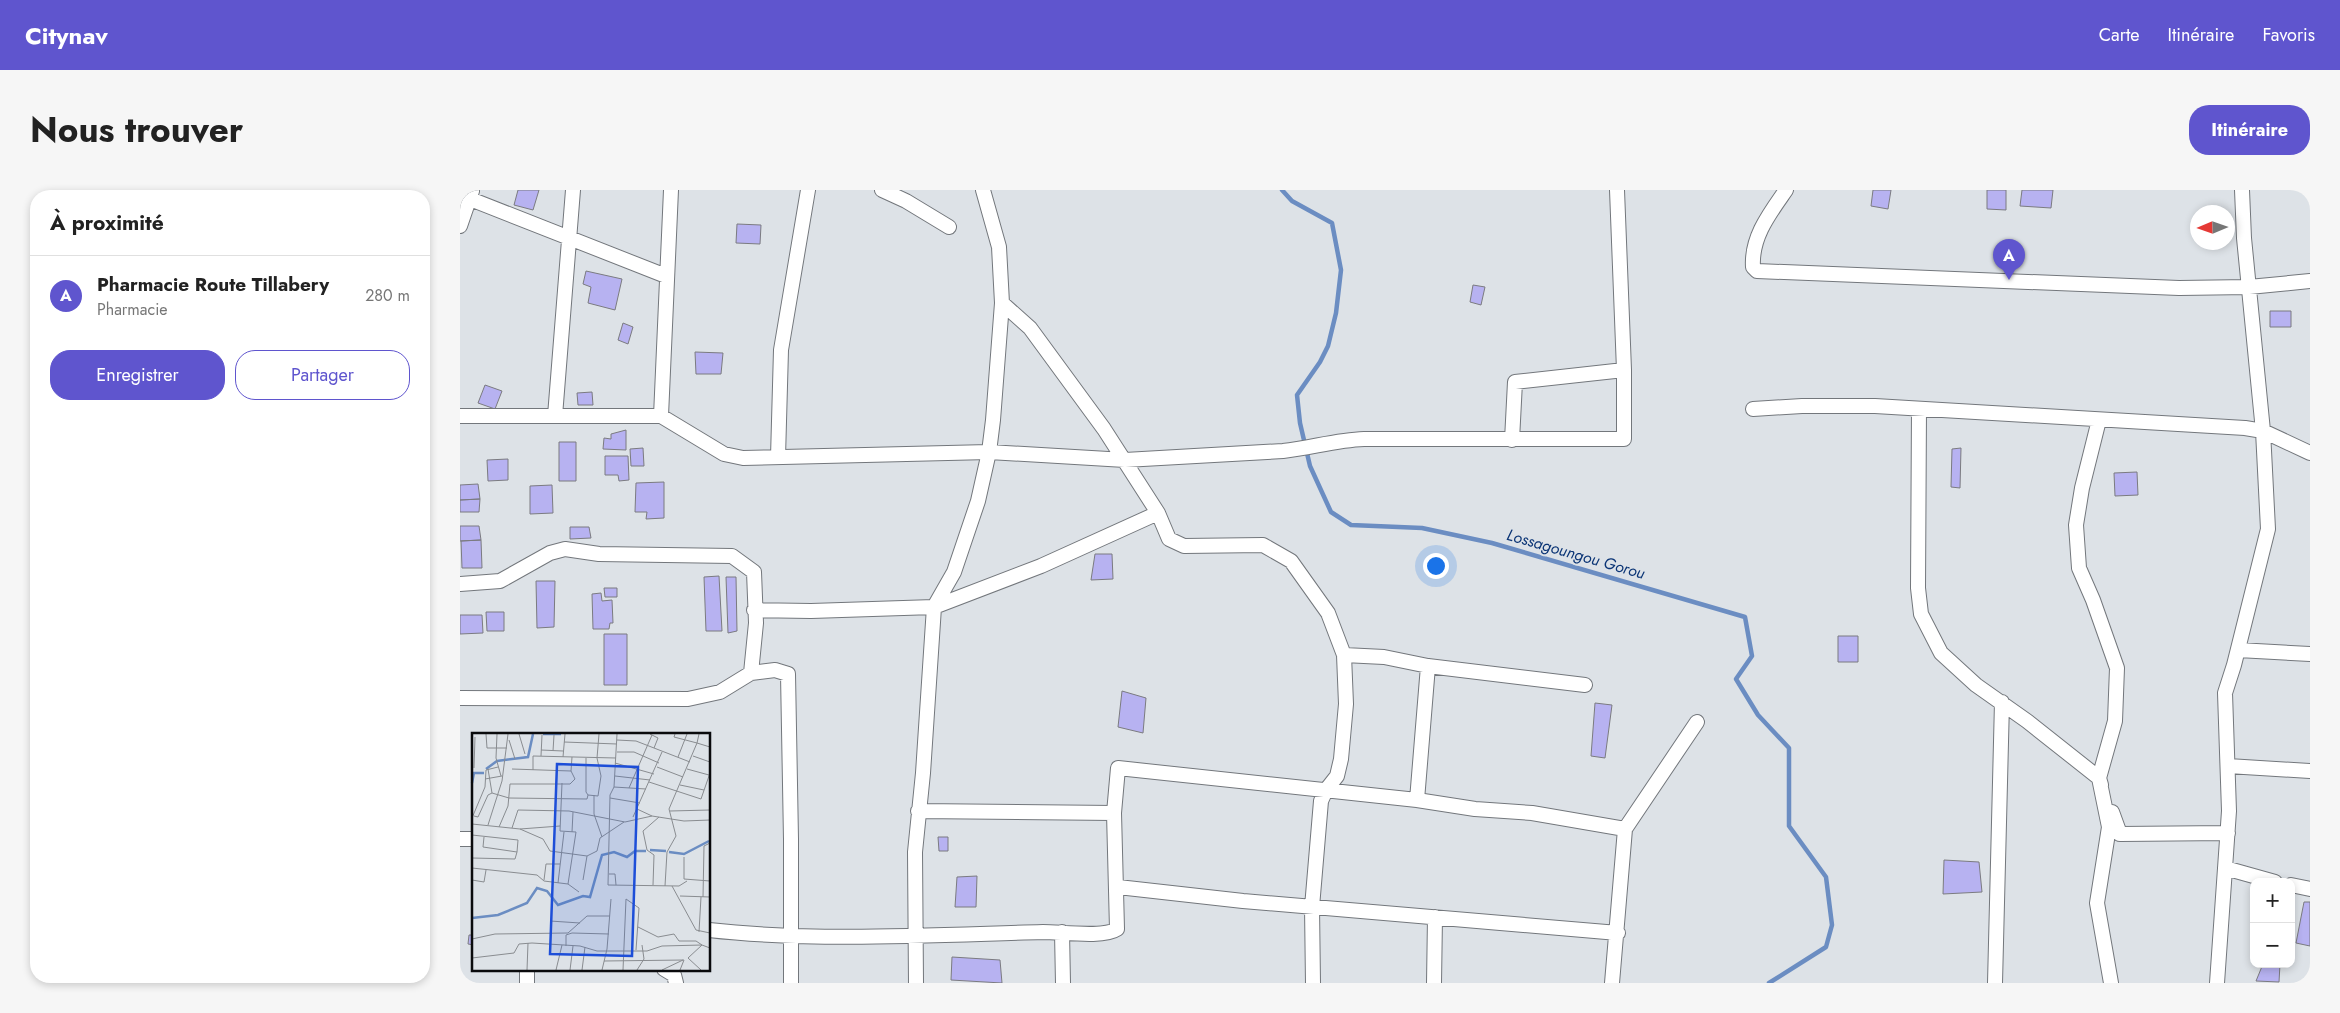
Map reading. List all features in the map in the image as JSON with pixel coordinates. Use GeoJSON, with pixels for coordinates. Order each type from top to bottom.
{"type":"FeatureCollection","features":[{"type":"Feature","properties":{"kind":"street"},"geometry":{"type":"LineString","coordinates":[[555,416],[573,190]]}},
{"type":"Feature","properties":{"kind":"street"},"geometry":{"type":"LineString","coordinates":[[661,416],[671,190]]}},
{"type":"Feature","properties":{"kind":"street"},"geometry":{"type":"LineString","coordinates":[[778,457],[781,350],[808,190]]}},
{"type":"Feature","properties":{"kind":"street"},"geometry":{"type":"LineString","coordinates":[[882,190],[906,201],[949,227]]}},
{"type":"Feature","properties":{"kind":"street"},"geometry":{"type":"LineString","coordinates":[[916,983],[915,852],[923,773],[934,607],[954,572],[978,501],[989,452],[1002,303],[999,247],[983,190]]}},
{"type":"Feature","properties":{"kind":"street"},"geometry":{"type":"LineString","coordinates":[[460,416],[661,416],[724,454],[744,458],[989,452],[1125,460],[1283,451],[1354,439],[1624,439],[1624,370],[1617,190]]}},
{"type":"Feature","properties":{"kind":"street"},"geometry":{"type":"LineString","coordinates":[[1786,190],[1765,221],[1755,241],[1752,260],[1753,266],[1758,271],[2179,288],[2249,286],[2310,281]]}},
{"type":"Feature","properties":{"kind":"street"},"geometry":{"type":"LineString","coordinates":[[2217,983],[2224,868],[2230,811],[2224,693],[2238,650],[2268,529],[2262,431],[2244,238],[2242,190]]}},
{"type":"Feature","properties":{"kind":"street"},"geometry":{"type":"LineString","coordinates":[[460,226],[468,194],[666,276]]}},
{"type":"Feature","properties":{"kind":"street"},"geometry":{"type":"LineString","coordinates":[[1002,303],[1030,328],[1125,460],[1158,514],[1169,539],[1184,546],[1264,545],[1291,561],[1328,613],[1344,655],[1346,704],[1341,759],[1337,776],[1326,790],[1321,801],[1312,907],[1314,983]]}},
{"type":"Feature","properties":{"kind":"street"},"geometry":{"type":"LineString","coordinates":[[1512,440],[1514,382],[1624,370]]}},
{"type":"Feature","properties":{"kind":"street"},"geometry":{"type":"LineString","coordinates":[[1752,409],[1802,406],[1875,406],[2245,428],[2262,431],[2310,454]]}},
{"type":"Feature","properties":{"kind":"street"},"geometry":{"type":"LineString","coordinates":[[1919,409],[1918,588],[1921,614],[1941,653],[1976,685],[2002,702],[2099,778],[2120,834],[2228,833]]}},
{"type":"Feature","properties":{"kind":"street"},"geometry":{"type":"LineString","coordinates":[[2099,420],[2082,488],[2076,525],[2079,568],[2097,609],[2117,668],[2115,722],[2099,778],[2108,827],[2097,903],[2112,983]]}},
{"type":"Feature","properties":{"kind":"street"},"geometry":{"type":"LineString","coordinates":[[754,610],[811,611],[934,607],[1041,566],[1158,514]]}},
{"type":"Feature","properties":{"kind":"street"},"geometry":{"type":"LineString","coordinates":[[460,584],[500,581],[550,553],[565,549],[600,554],[732,556],[754,572],[756,623],[751,673]]}},
{"type":"Feature","properties":{"kind":"street"},"geometry":{"type":"LineString","coordinates":[[2238,650],[2310,654]]}},
{"type":"Feature","properties":{"kind":"street"},"geometry":{"type":"LineString","coordinates":[[1344,655],[1384,657],[1428,666],[1585,685]]}},
{"type":"Feature","properties":{"kind":"street"},"geometry":{"type":"LineString","coordinates":[[1417,800],[1428,666]]}},
{"type":"Feature","properties":{"kind":"street"},"geometry":{"type":"LineString","coordinates":[[460,698],[688,699],[720,692],[751,673],[775,670],[788,674],[791,983]]}},
{"type":"Feature","properties":{"kind":"street"},"geometry":{"type":"LineString","coordinates":[[1995,983],[2002,702]]}},
{"type":"Feature","properties":{"kind":"street"},"geometry":{"type":"LineString","coordinates":[[1612,983],[1626,829],[1697,722]]}},
{"type":"Feature","properties":{"kind":"street"},"geometry":{"type":"LineString","coordinates":[[2228,766],[2310,771]]}},
{"type":"Feature","properties":{"kind":"street"},"geometry":{"type":"LineString","coordinates":[[710,930],[792,935],[1062,932],[1110,934],[1117,929],[1118,887],[1114,813],[1118,768],[1417,800],[1475,809],[1532,813],[1626,829]]}},
{"type":"Feature","properties":{"kind":"street"},"geometry":{"type":"LineString","coordinates":[[918,811],[1114,813]]}},
{"type":"Feature","properties":{"kind":"street"},"geometry":{"type":"LineString","coordinates":[[2224,868],[2261,878]]}},
{"type":"Feature","properties":{"kind":"street"},"geometry":{"type":"LineString","coordinates":[[2295,886],[2310,889]]}},
{"type":"Feature","properties":{"kind":"street"},"geometry":{"type":"LineString","coordinates":[[1118,887],[1312,907],[1618,933]]}},
{"type":"Feature","properties":{"kind":"street"},"geometry":{"type":"LineString","coordinates":[[1434,983],[1435,917]]}},
{"type":"Feature","properties":{"kind":"street"},"geometry":{"type":"LineString","coordinates":[[1062,932],[1063,983]]}},
{"type":"Feature","properties":{"kind":"street"},"geometry":{"type":"LineString","coordinates":[[527,970],[527,983]]}},
{"type":"Feature","properties":{"kind":"street"},"geometry":{"type":"LineString","coordinates":[[666,970],[674,975],[676,983]]}},
{"type":"Feature","properties":{"kind":"building"},"geometry":{"type":"Polygon","coordinates":[[[518,190],[539,190],[533,210],[514,205],[518,190]]]}},
{"type":"Feature","properties":{"kind":"building"},"geometry":{"type":"Polygon","coordinates":[[[1873,190],[1891,190],[1888,209],[1871,206],[1873,190]]]}},
{"type":"Feature","properties":{"kind":"building"},"geometry":{"type":"Polygon","coordinates":[[[1987,190],[2006,190],[2006,210],[1987,209],[1987,190]]]}},
{"type":"Feature","properties":{"kind":"building"},"geometry":{"type":"Polygon","coordinates":[[[2022,190],[2053,190],[2051,208],[2020,206],[2022,190]]]}},
{"type":"Feature","properties":{"kind":"building"},"geometry":{"type":"Polygon","coordinates":[[[737,224],[761,225],[760,244],[736,243],[737,224]]]}},
{"type":"Feature","properties":{"kind":"building"},"geometry":{"type":"Polygon","coordinates":[[[586,271],[622,279],[615,310],[588,303],[591,287],[583,284],[586,271]]]}},
{"type":"Feature","properties":{"kind":"building"},"geometry":{"type":"Polygon","coordinates":[[[1473,285],[1485,287],[1481,305],[1470,302],[1473,285]]]}},
{"type":"Feature","properties":{"kind":"building"},"geometry":{"type":"Polygon","coordinates":[[[2270,311],[2291,311],[2291,327],[2270,327],[2270,311]]]}},
{"type":"Feature","properties":{"kind":"building"},"geometry":{"type":"Polygon","coordinates":[[[623,323],[633,327],[628,344],[618,340],[623,323]]]}},
{"type":"Feature","properties":{"kind":"building"},"geometry":{"type":"Polygon","coordinates":[[[695,352],[723,353],[721,374],[696,374],[695,352]]]}},
{"type":"Feature","properties":{"kind":"building"},"geometry":{"type":"Polygon","coordinates":[[[485,385],[502,391],[495,409],[478,403],[485,385]]]}},
{"type":"Feature","properties":{"kind":"building"},"geometry":{"type":"Polygon","coordinates":[[[592,392],[593,405],[578,405],[577,393],[592,392]]]}},
{"type":"Feature","properties":{"kind":"building"},"geometry":{"type":"Polygon","coordinates":[[[626,430],[626,450],[603,449],[604,438],[611,439],[611,434],[626,430]]]}},
{"type":"Feature","properties":{"kind":"building"},"geometry":{"type":"Polygon","coordinates":[[[559,442],[576,442],[576,481],[559,481],[559,442]]]}},
{"type":"Feature","properties":{"kind":"building"},"geometry":{"type":"Polygon","coordinates":[[[643,448],[644,466],[631,466],[630,449],[643,448]]]}},
{"type":"Feature","properties":{"kind":"building"},"geometry":{"type":"Polygon","coordinates":[[[1961,448],[1960,488],[1951,487],[1952,449],[1961,448]]]}},
{"type":"Feature","properties":{"kind":"building"},"geometry":{"type":"Polygon","coordinates":[[[605,456],[628,456],[629,480],[619,481],[618,475],[605,475],[605,456]]]}},
{"type":"Feature","properties":{"kind":"building"},"geometry":{"type":"Polygon","coordinates":[[[508,459],[508,480],[488,481],[487,460],[508,459]]]}},
{"type":"Feature","properties":{"kind":"building"},"geometry":{"type":"Polygon","coordinates":[[[2137,472],[2138,495],[2115,496],[2114,473],[2137,472]]]}},
{"type":"Feature","properties":{"kind":"building"},"geometry":{"type":"Polygon","coordinates":[[[664,482],[664,518],[646,519],[647,512],[635,512],[636,483],[664,482]]]}},
{"type":"Feature","properties":{"kind":"building"},"geometry":{"type":"Polygon","coordinates":[[[478,484],[480,499],[460,500],[460,485],[478,484]]]}},
{"type":"Feature","properties":{"kind":"building"},"geometry":{"type":"Polygon","coordinates":[[[552,485],[553,513],[530,514],[530,486],[552,485]]]}},
{"type":"Feature","properties":{"kind":"building"},"geometry":{"type":"Polygon","coordinates":[[[480,499],[479,512],[460,512],[460,500],[480,499]]]}},
{"type":"Feature","properties":{"kind":"building"},"geometry":{"type":"Polygon","coordinates":[[[460,526],[479,526],[481,540],[460,541],[460,526]]]}},
{"type":"Feature","properties":{"kind":"building"},"geometry":{"type":"Polygon","coordinates":[[[570,527],[589,527],[591,538],[570,539],[570,527]]]}},
{"type":"Feature","properties":{"kind":"building"},"geometry":{"type":"Polygon","coordinates":[[[481,540],[482,568],[462,568],[461,541],[481,540]]]}},
{"type":"Feature","properties":{"kind":"building"},"geometry":{"type":"Polygon","coordinates":[[[1095,554],[1112,554],[1113,579],[1091,580],[1095,554]]]}},
{"type":"Feature","properties":{"kind":"building"},"geometry":{"type":"Polygon","coordinates":[[[719,576],[722,631],[706,631],[704,577],[719,576]]]}},
{"type":"Feature","properties":{"kind":"building"},"geometry":{"type":"Polygon","coordinates":[[[726,577],[736,577],[737,631],[728,633],[726,577]]]}},
{"type":"Feature","properties":{"kind":"building"},"geometry":{"type":"Polygon","coordinates":[[[536,581],[555,581],[554,627],[537,628],[536,581]]]}},
{"type":"Feature","properties":{"kind":"building"},"geometry":{"type":"Polygon","coordinates":[[[604,588],[617,588],[617,597],[605,597],[604,588]]]}},
{"type":"Feature","properties":{"kind":"building"},"geometry":{"type":"Polygon","coordinates":[[[601,593],[602,601],[612,600],[613,623],[610,623],[609,629],[593,629],[592,594],[601,593]]]}},
{"type":"Feature","properties":{"kind":"building"},"geometry":{"type":"Polygon","coordinates":[[[486,612],[504,612],[504,631],[487,631],[486,612]]]}},
{"type":"Feature","properties":{"kind":"building"},"geometry":{"type":"Polygon","coordinates":[[[460,615],[482,615],[483,633],[460,634],[460,615]]]}},
{"type":"Feature","properties":{"kind":"building"},"geometry":{"type":"Polygon","coordinates":[[[604,634],[627,634],[627,685],[604,685],[604,634]]]}},
{"type":"Feature","properties":{"kind":"building"},"geometry":{"type":"Polygon","coordinates":[[[1838,636],[1858,636],[1858,662],[1838,662],[1838,636]]]}},
{"type":"Feature","properties":{"kind":"building"},"geometry":{"type":"Polygon","coordinates":[[[1122,691],[1146,698],[1143,733],[1118,727],[1122,691]]]}},
{"type":"Feature","properties":{"kind":"building"},"geometry":{"type":"Polygon","coordinates":[[[1595,703],[1612,705],[1605,758],[1591,756],[1595,703]]]}},
{"type":"Feature","properties":{"kind":"building"},"geometry":{"type":"Polygon","coordinates":[[[938,837],[948,837],[948,851],[939,851],[938,837]]]}},
{"type":"Feature","properties":{"kind":"building"},"geometry":{"type":"Polygon","coordinates":[[[1944,860],[1979,862],[1982,892],[1943,894],[1944,860]]]}},
{"type":"Feature","properties":{"kind":"building"},"geometry":{"type":"Polygon","coordinates":[[[977,876],[976,907],[955,907],[957,877],[977,876]]]}},
{"type":"Feature","properties":{"kind":"building"},"geometry":{"type":"Polygon","coordinates":[[[2304,902],[2310,902],[2310,946],[2296,943],[2304,902]]]}},
{"type":"Feature","properties":{"kind":"building"},"geometry":{"type":"Polygon","coordinates":[[[469,935],[472,935],[472,945],[468,944],[469,935]]]}},
{"type":"Feature","properties":{"kind":"building"},"geometry":{"type":"Polygon","coordinates":[[[952,957],[1000,960],[1002,983],[951,980],[952,957]]]}},
{"type":"Feature","properties":{"kind":"building"},"geometry":{"type":"Polygon","coordinates":[[[2261,968],[2280,968],[2279,982],[2256,981],[2261,968]]]}},
{"type":"Feature","properties":{"kind":"waterway","name":"Lossagoungou Gorou"},"geometry":{"type":"LineString","coordinates":[[1282,190],[1292,201],[1332,223],[1341,270],[1336,313],[1328,346],[1320,362],[1297,395],[1300,423],[1310,466],[1331,512],[1351,525],[1422,528],[1492,543],[1745,617],[1752,656],[1736,679],[1758,715],[1789,748],[1789,826],[1826,877],[1832,925],[1826,947],[1769,983]]}},
{"type":"Feature","properties":{"kind":"place","name":"Pharmacie Route Tillabery"},"geometry":{"type":"Point","coordinates":[2009,280]}}]}
